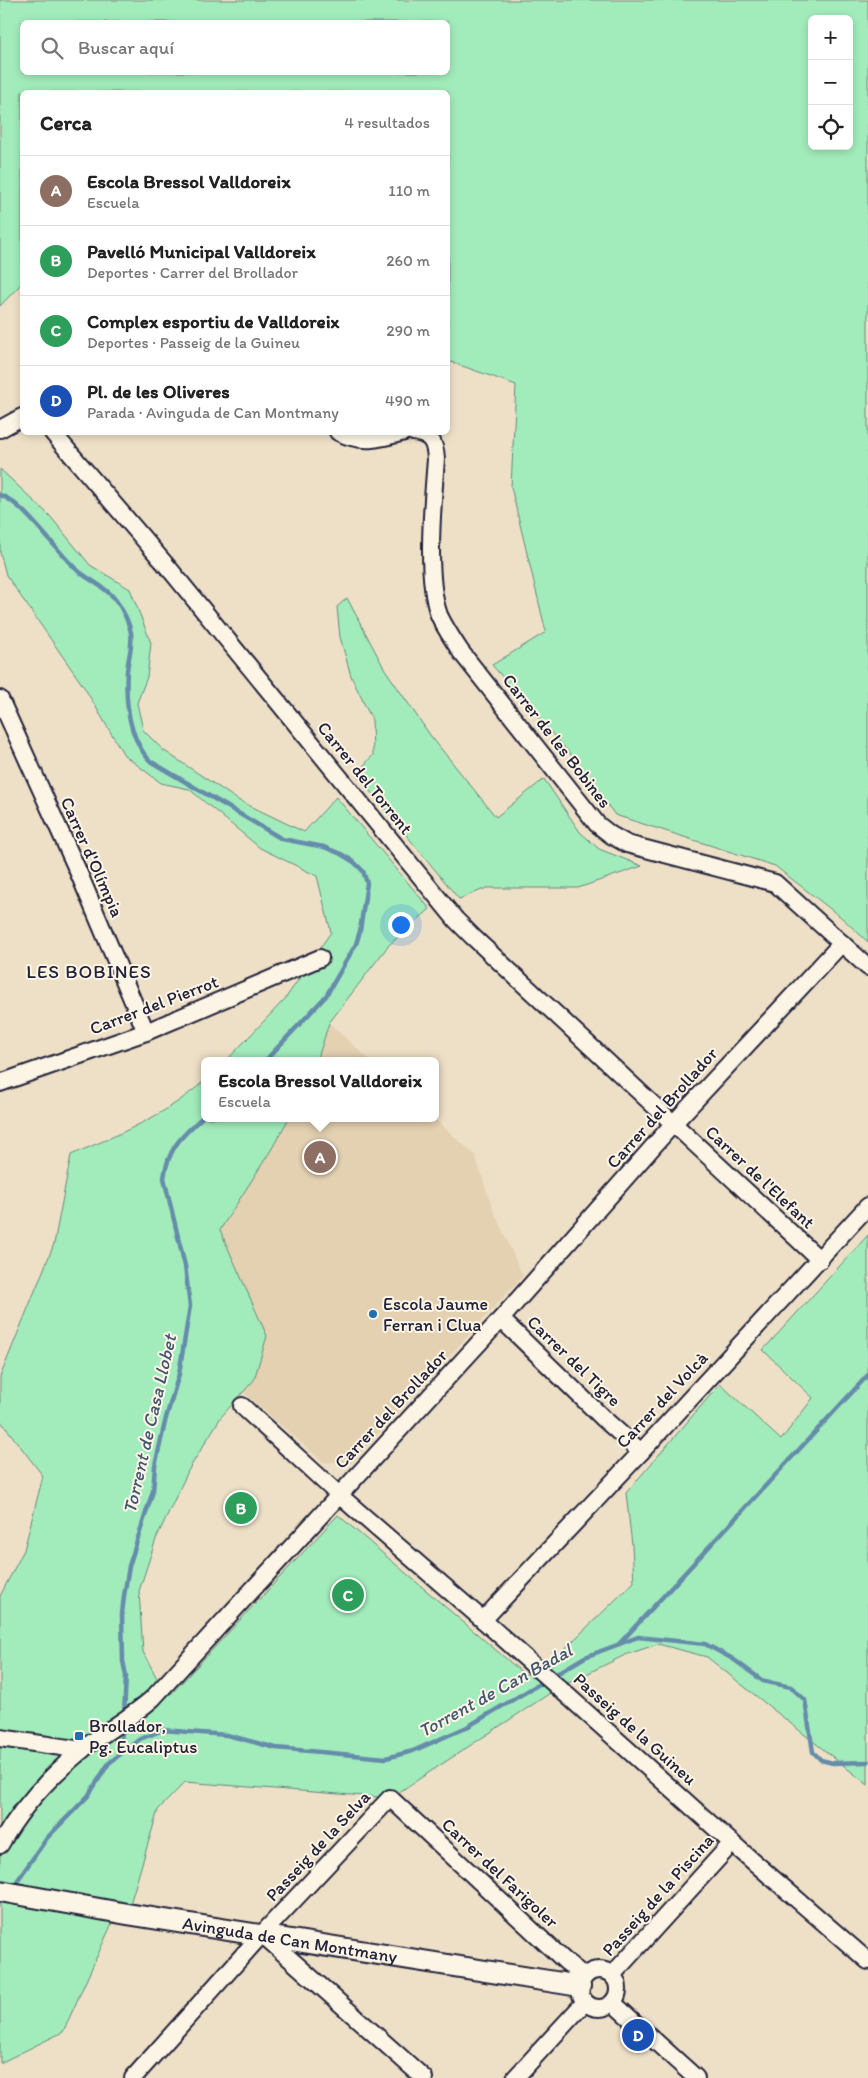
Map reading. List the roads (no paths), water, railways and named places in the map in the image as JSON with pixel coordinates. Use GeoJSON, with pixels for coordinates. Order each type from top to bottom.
{"type":"FeatureCollection","features":[{"type":"Feature","properties":{"kind":"street"},"geometry":{"type":"LineString","coordinates":[[0,429],[20,418]]}},
{"type":"Feature","properties":{"kind":"street","name":"Carrer del Torrent"},"geometry":{"type":"LineString","coordinates":[[55,435],[172,572],[456,920],[673,1124]]}},
{"type":"Feature","properties":{"kind":"street"},"geometry":{"type":"LineString","coordinates":[[345,435],[357,440],[375,440],[393,435]]}},
{"type":"Feature","properties":{"kind":"street","name":"Carrer de les Bobines"},"geometry":{"type":"LineString","coordinates":[[423,435],[429,437],[435,446],[432,562],[434,589],[439,614],[447,632],[597,824],[610,835],[627,844],[774,883],[868,967]]}},
{"type":"Feature","properties":{"kind":"street","name":"Carrer d'Olímpia"},"geometry":{"type":"LineString","coordinates":[[0,699],[84,886],[146,1032]]}},
{"type":"Feature","properties":{"kind":"street","name":"Carrer del Brollador"},"geometry":{"type":"LineString","coordinates":[[0,1845],[16,1820],[38,1793],[82,1750],[137,1713],[152,1698],[501,1319],[673,1124],[842,943]]}},
{"type":"Feature","properties":{"kind":"street","name":"Carrer del Pierrot"},"geometry":{"type":"LineString","coordinates":[[0,1083],[146,1032],[320,958]]}},
{"type":"Feature","properties":{"kind":"street","name":"Carrer de l'Elefant"},"geometry":{"type":"LineString","coordinates":[[673,1124],[820,1260]]}},
{"type":"Feature","properties":{"kind":"street","name":"Carrer del Volcà"},"geometry":{"type":"LineString","coordinates":[[483,1620],[820,1260],[868,1206]]}},
{"type":"Feature","properties":{"kind":"street","name":"Carrer del Tigre"},"geometry":{"type":"LineString","coordinates":[[501,1319],[604,1419],[641,1452]]}},
{"type":"Feature","properties":{"kind":"street","name":"Passeig de la Guineu"},"geometry":{"type":"LineString","coordinates":[[242,1406],[339,1496],[483,1620],[732,1843],[868,1961]]}},
{"type":"Feature","properties":{"kind":"street"},"geometry":{"type":"LineString","coordinates":[[0,1738],[82,1750]]}},
{"type":"Feature","properties":{"kind":"street","name":"Passeig de la Selva"},"geometry":{"type":"LineString","coordinates":[[134,2078],[262,1934],[390,1798]]}},
{"type":"Feature","properties":{"kind":"street","name":"Carrer del Farigoler"},"geometry":{"type":"LineString","coordinates":[[390,1798],[565,1961],[583,1988]]}},
{"type":"Feature","properties":{"kind":"street","name":"Passeig de la Piscina"},"geometry":{"type":"LineString","coordinates":[[612,1974],[732,1843]]}},
{"type":"Feature","properties":{"kind":"street","name":"Avinguda de Can Montmany"},"geometry":{"type":"LineString","coordinates":[[4,1892],[583,1988]]}},
{"type":"Feature","properties":{"kind":"street"},"geometry":{"type":"LineString","coordinates":[[262,1934],[424,2078]]}},
{"type":"Feature","properties":{"kind":"street"},"geometry":{"type":"LineString","coordinates":[[515,2078],[595,1970],[607,1971],[612,1974],[619,1985],[617,1998],[613,2003],[599,2009],[592,2007],[583,1988]]}},
{"type":"Feature","properties":{"kind":"street"},"geometry":{"type":"LineString","coordinates":[[613,2003],[696,2078]]}},
{"type":"Feature","properties":{"kind":"waterway","name":"Torrent de Casa Llobet"},"geometry":{"type":"LineString","coordinates":[[0,495],[9,499],[29,517],[81,573],[111,594],[123,611],[131,633],[127,671],[130,719],[137,742],[150,761],[282,839],[324,847],[341,854],[354,862],[363,871],[367,883],[360,931],[356,944],[326,996],[269,1057]]}},
{"type":"Feature","properties":{"kind":"waterway","name":"Torrent de Casa Llobet"},"geometry":{"type":"LineString","coordinates":[[124,1714],[126,1676],[123,1661],[122,1614],[124,1596],[129,1566],[153,1491],[155,1466],[179,1374],[190,1306],[185,1266],[164,1178],[169,1158],[178,1142],[201,1119]]}},
{"type":"Feature","properties":{"kind":"waterway"},"geometry":{"type":"LineString","coordinates":[[619,1644],[868,1375]]}},
{"type":"Feature","properties":{"kind":"waterway","name":"Torrent de Can Badal"},"geometry":{"type":"LineString","coordinates":[[553,1676],[585,1657],[638,1637],[705,1644],[733,1659],[763,1681],[791,1687],[805,1700],[813,1752],[821,1760],[833,1763],[868,1762]]}},
{"type":"Feature","properties":{"kind":"waterway","name":"Torrent de Can Badal"},"geometry":{"type":"LineString","coordinates":[[13,1887],[47,1838],[88,1796],[109,1763],[140,1739],[163,1730],[227,1735],[276,1748],[386,1758],[413,1751],[467,1727],[546,1680]]}},
{"type":"Feature","properties":{"kind":"waterway","name":"Torrent de Casa Llobet"},"geometry":{"type":"LineString","coordinates":[[119,1755],[123,1726]]}},
{"type":"Feature","properties":{"kind":"place","name":"Escola Bressol Valldoreix"},"geometry":{"type":"Point","coordinates":[320,1157]}},
{"type":"Feature","properties":{"kind":"place","name":"Escola Jaume Ferran i Clua"},"geometry":{"type":"Point","coordinates":[373,1314]}},
{"type":"Feature","properties":{"kind":"place","name":"Pavelló Municipal Valldoreix"},"geometry":{"type":"Point","coordinates":[241,1508]}},
{"type":"Feature","properties":{"kind":"place","name":"Complex esportiu de Valldoreix"},"geometry":{"type":"Point","coordinates":[348,1595]}},
{"type":"Feature","properties":{"kind":"place","name":"Brollador, Pg. Eucaliptus"},"geometry":{"type":"Point","coordinates":[79,1736]}},
{"type":"Feature","properties":{"kind":"place","name":"Pl. de les Oliveres"},"geometry":{"type":"Point","coordinates":[638,2035]}},
{"type":"Feature","properties":{"kind":"district","name":"LES BOBINES"},"geometry":{"type":"Point","coordinates":[89,971]}}]}
